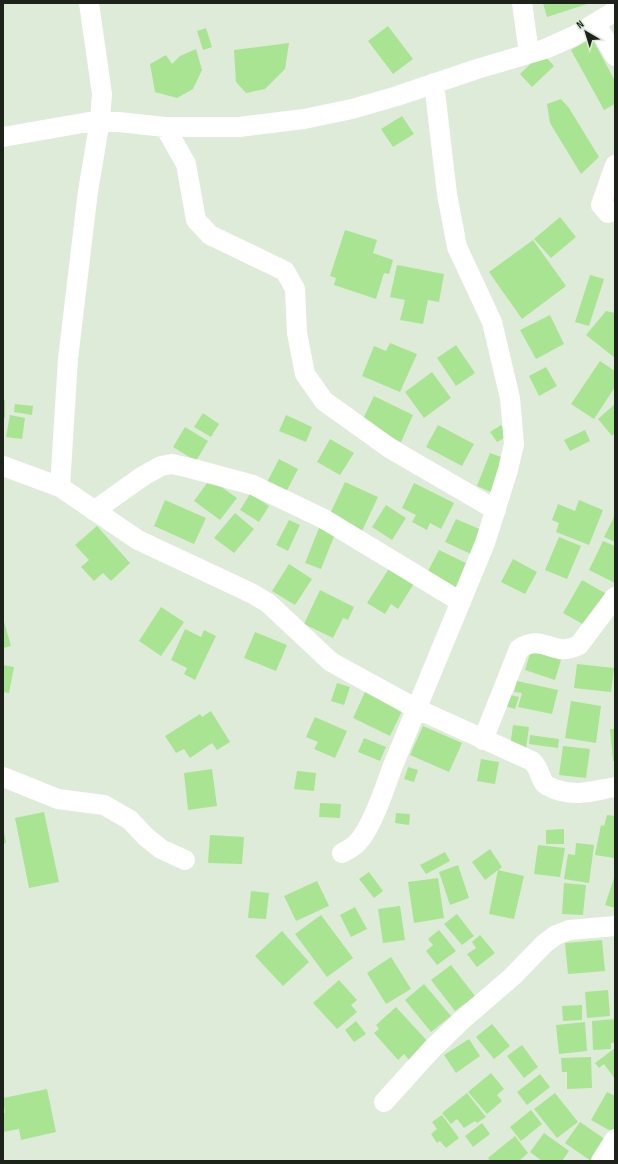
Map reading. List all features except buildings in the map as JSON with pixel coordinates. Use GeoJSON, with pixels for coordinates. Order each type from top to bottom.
{"type":"FeatureCollection","features":[{"type":"Feature","properties":{"kind":"street"},"geometry":{"type":"LineString","coordinates":[[60,487],[69,351],[88,192],[100,120],[102,94],[89,3]]}},
{"type":"Feature","properties":{"kind":"street"},"geometry":{"type":"LineString","coordinates":[[522,3],[529,53]]}},
{"type":"Feature","properties":{"kind":"street"},"geometry":{"type":"LineString","coordinates":[[3,137],[100,120],[165,127],[239,127],[304,119],[352,109],[545,49],[567,40],[596,24],[615,11]]}},
{"type":"Feature","properties":{"kind":"street"},"geometry":{"type":"LineString","coordinates":[[596,24],[615,56]]}},
{"type":"Feature","properties":{"kind":"street"},"geometry":{"type":"LineString","coordinates":[[342,853],[358,842],[372,818],[485,543],[496,510],[514,444],[510,398],[492,322],[457,246],[447,194],[434,83]]}},
{"type":"Feature","properties":{"kind":"street"},"geometry":{"type":"LineString","coordinates":[[165,127],[186,164],[196,220],[202,229],[210,235],[285,271],[295,289],[297,332],[305,374],[324,400],[391,448],[496,510]]}},
{"type":"Feature","properties":{"kind":"street"},"geometry":{"type":"LineString","coordinates":[[615,165],[601,205],[608,213],[615,211]]}},
{"type":"Feature","properties":{"kind":"street"},"geometry":{"type":"LineString","coordinates":[[94,511],[143,476],[161,466],[172,464],[190,468],[253,485],[324,519],[461,602]]}},
{"type":"Feature","properties":{"kind":"street"},"geometry":{"type":"LineString","coordinates":[[3,466],[60,487],[138,540],[235,585],[268,603],[331,662],[417,709],[532,761],[537,765],[544,783],[568,793],[580,794],[615,787]]}},
{"type":"Feature","properties":{"kind":"street"},"geometry":{"type":"LineString","coordinates":[[483,740],[520,649],[528,643],[541,643],[557,650],[573,649],[579,645],[615,597]]}},
{"type":"Feature","properties":{"kind":"street"},"geometry":{"type":"LineString","coordinates":[[3,777],[58,799],[104,805],[130,820],[146,837],[161,848],[185,860]]}},
{"type":"Feature","properties":{"kind":"street"},"geometry":{"type":"LineString","coordinates":[[384,1102],[431,1050],[462,1020],[513,976],[544,944],[556,935],[569,930],[615,926]]}},
{"type":"Feature","properties":{"kind":"street"},"geometry":{"type":"LineString","coordinates":[[600,1161],[615,1139]]}}]}
